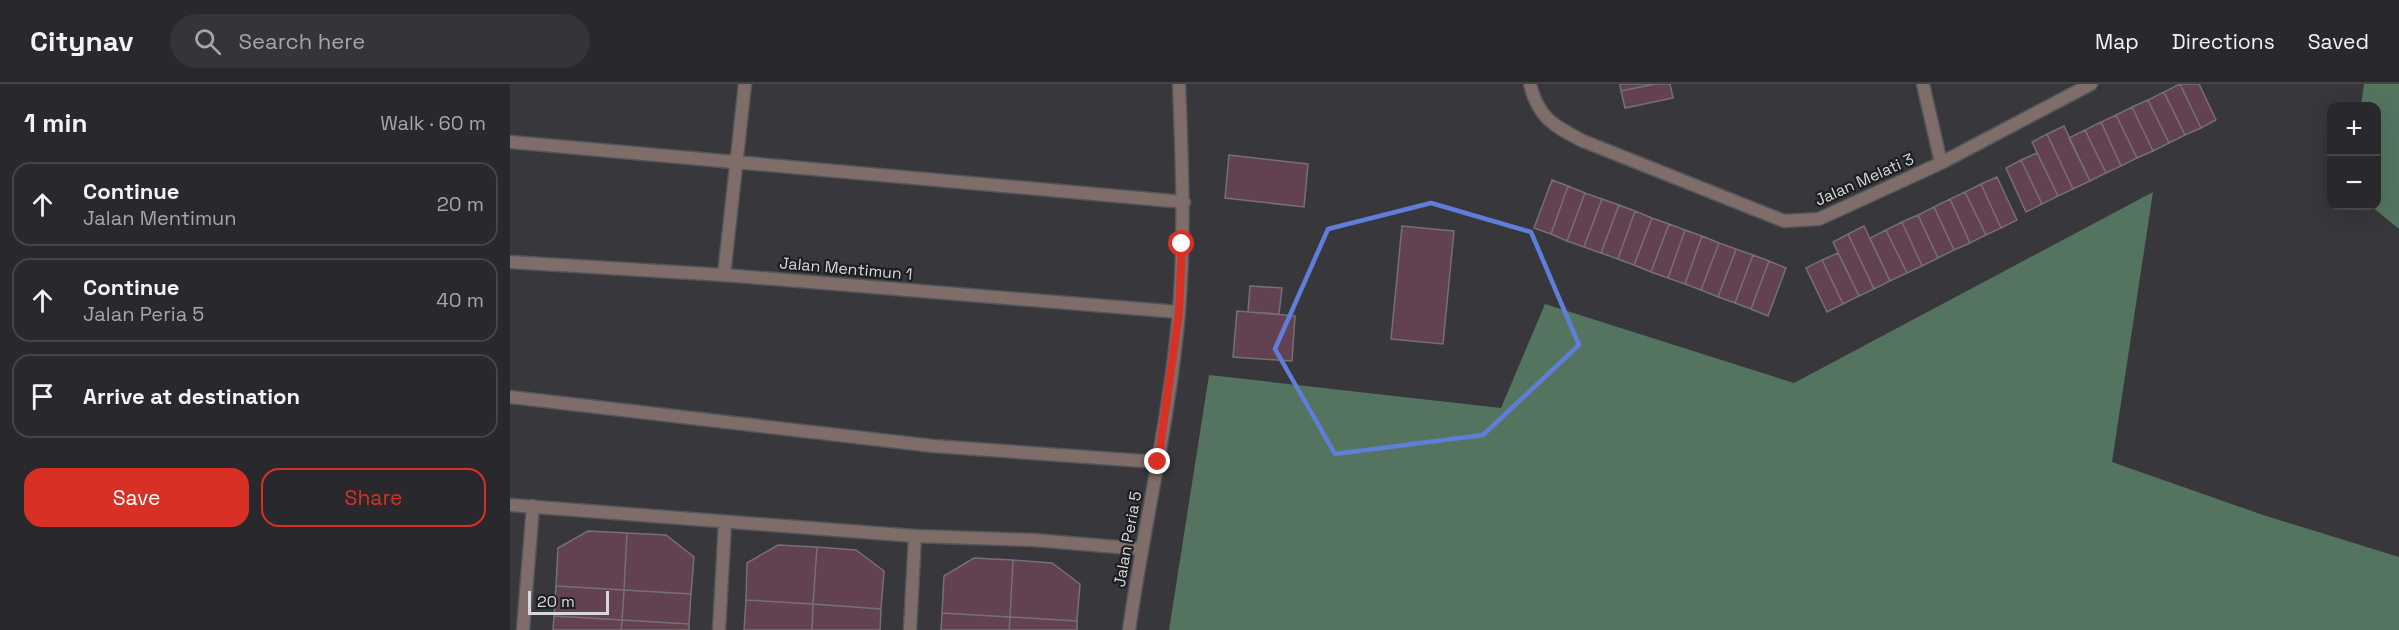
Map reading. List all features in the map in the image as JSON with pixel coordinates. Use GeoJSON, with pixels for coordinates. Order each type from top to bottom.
{"type":"FeatureCollection","features":[{"type":"Feature","properties":{"kind":"street"},"geometry":{"type":"LineString","coordinates":[[724,275],[745,84]]}},
{"type":"Feature","properties":{"kind":"street","name":"Jalan Peria 5"},"geometry":{"type":"LineString","coordinates":[[1129,630],[1141,549],[1158,462],[1179,312],[1184,202],[1179,84]]}},
{"type":"Feature","properties":{"kind":"street","name":"Jalan Melati 3"},"geometry":{"type":"LineString","coordinates":[[1530,84],[1535,105],[1554,126],[1784,221],[1819,219],[1941,163],[2091,84]]}},
{"type":"Feature","properties":{"kind":"street"},"geometry":{"type":"LineString","coordinates":[[1923,84],[1941,163]]}},
{"type":"Feature","properties":{"kind":"street"},"geometry":{"type":"LineString","coordinates":[[510,142],[1184,202]]}},
{"type":"Feature","properties":{"kind":"street","name":"Jalan Mentimun 1"},"geometry":{"type":"LineString","coordinates":[[510,262],[724,275],[1179,312]]}},
{"type":"Feature","properties":{"kind":"street"},"geometry":{"type":"LineString","coordinates":[[510,397],[933,446],[1158,462]]}},
{"type":"Feature","properties":{"kind":"street"},"geometry":{"type":"LineString","coordinates":[[510,505],[915,536],[1034,540],[1141,549]]}},
{"type":"Feature","properties":{"kind":"street"},"geometry":{"type":"LineString","coordinates":[[523,630],[533,506]]}},
{"type":"Feature","properties":{"kind":"street"},"geometry":{"type":"LineString","coordinates":[[719,630],[725,522]]}},
{"type":"Feature","properties":{"kind":"street"},"geometry":{"type":"LineString","coordinates":[[910,630],[915,536]]}},
{"type":"Feature","properties":{"kind":"highlighted area"},"geometry":{"type":"Polygon","coordinates":[[[1431,203],[1531,232],[1579,345],[1483,435],[1335,454],[1275,349],[1328,229],[1431,203]]]}},
{"type":"Feature","properties":{"kind":"green space"},"geometry":{"type":"Polygon","coordinates":[[[2364,84],[2399,84],[2399,229],[2376,210],[2381,210],[2381,102],[2362,102],[2364,84]]]}},
{"type":"Feature","properties":{"kind":"green space"},"geometry":{"type":"Polygon","coordinates":[[[2153,192],[2112,462],[2263,515],[2399,557],[2399,630],[1169,630],[1209,375],[1501,408],[1545,304],[1794,383],[2153,192]]]}},
{"type":"Feature","properties":{"kind":"building"},"geometry":{"type":"Polygon","coordinates":[[[1620,84],[1655,84],[1621,91],[1620,84]]]}},
{"type":"Feature","properties":{"kind":"building"},"geometry":{"type":"Polygon","coordinates":[[[1655,84],[1670,84],[1673,98],[1625,108],[1621,91],[1655,84]]]}},
{"type":"Feature","properties":{"kind":"building"},"geometry":{"type":"Polygon","coordinates":[[[2180,84],[2201,128],[2185,135],[2164,92],[2180,84]]]}},
{"type":"Feature","properties":{"kind":"building"},"geometry":{"type":"Polygon","coordinates":[[[2180,84],[2199,84],[2216,120],[2201,128],[2180,84]]]}},
{"type":"Feature","properties":{"kind":"building"},"geometry":{"type":"Polygon","coordinates":[[[2164,92],[2185,135],[2169,143],[2148,100],[2164,92]]]}},
{"type":"Feature","properties":{"kind":"building"},"geometry":{"type":"Polygon","coordinates":[[[2148,100],[2169,143],[2153,151],[2132,107],[2148,100]]]}},
{"type":"Feature","properties":{"kind":"building"},"geometry":{"type":"Polygon","coordinates":[[[2132,107],[2153,151],[2137,158],[2116,115],[2132,107]]]}},
{"type":"Feature","properties":{"kind":"building"},"geometry":{"type":"Polygon","coordinates":[[[2116,115],[2137,158],[2121,166],[2101,122],[2116,115]]]}},
{"type":"Feature","properties":{"kind":"building"},"geometry":{"type":"Polygon","coordinates":[[[2101,122],[2121,166],[2106,173],[2085,130],[2101,122]]]}},
{"type":"Feature","properties":{"kind":"building"},"geometry":{"type":"Polygon","coordinates":[[[2064,126],[2090,181],[2073,189],[2047,134],[2064,126]]]}},
{"type":"Feature","properties":{"kind":"building"},"geometry":{"type":"Polygon","coordinates":[[[2085,130],[2106,173],[2090,181],[2069,138],[2085,130]]]}},
{"type":"Feature","properties":{"kind":"building"},"geometry":{"type":"Polygon","coordinates":[[[2047,134],[2073,189],[2058,196],[2032,142],[2047,134]]]}},
{"type":"Feature","properties":{"kind":"building"},"geometry":{"type":"Polygon","coordinates":[[[2037,153],[2058,196],[2042,204],[2021,160],[2037,153]]]}},
{"type":"Feature","properties":{"kind":"building"},"geometry":{"type":"Polygon","coordinates":[[[1229,155],[1308,164],[1304,207],[1225,198],[1229,155]]]}},
{"type":"Feature","properties":{"kind":"building"},"geometry":{"type":"Polygon","coordinates":[[[2021,160],[2042,204],[2026,212],[2006,168],[2021,160]]]}},
{"type":"Feature","properties":{"kind":"building"},"geometry":{"type":"Polygon","coordinates":[[[1997,177],[2017,220],[2001,228],[1981,184],[1997,177]]]}},
{"type":"Feature","properties":{"kind":"building"},"geometry":{"type":"Polygon","coordinates":[[[1552,180],[1568,186],[1551,234],[1534,228],[1552,180]]]}},
{"type":"Feature","properties":{"kind":"building"},"geometry":{"type":"Polygon","coordinates":[[[1981,184],[2001,228],[1986,235],[1965,192],[1981,184]]]}},
{"type":"Feature","properties":{"kind":"building"},"geometry":{"type":"Polygon","coordinates":[[[1568,186],[1585,193],[1567,241],[1551,234],[1568,186]]]}},
{"type":"Feature","properties":{"kind":"building"},"geometry":{"type":"Polygon","coordinates":[[[1965,192],[1986,235],[1970,243],[1950,199],[1965,192]]]}},
{"type":"Feature","properties":{"kind":"building"},"geometry":{"type":"Polygon","coordinates":[[[1585,193],[1602,199],[1584,247],[1567,241],[1585,193]]]}},
{"type":"Feature","properties":{"kind":"building"},"geometry":{"type":"Polygon","coordinates":[[[1602,199],[1619,205],[1601,253],[1584,247],[1602,199]]]}},
{"type":"Feature","properties":{"kind":"building"},"geometry":{"type":"Polygon","coordinates":[[[1950,199],[1970,243],[1954,250],[1934,207],[1950,199]]]}},
{"type":"Feature","properties":{"kind":"building"},"geometry":{"type":"Polygon","coordinates":[[[1619,205],[1635,211],[1618,259],[1601,253],[1619,205]]]}},
{"type":"Feature","properties":{"kind":"building"},"geometry":{"type":"Polygon","coordinates":[[[1934,207],[1954,250],[1938,258],[1918,215],[1934,207]]]}},
{"type":"Feature","properties":{"kind":"building"},"geometry":{"type":"Polygon","coordinates":[[[1635,211],[1652,218],[1634,265],[1618,259],[1635,211]]]}},
{"type":"Feature","properties":{"kind":"building"},"geometry":{"type":"Polygon","coordinates":[[[1918,215],[1938,258],[1922,266],[1902,222],[1918,215]]]}},
{"type":"Feature","properties":{"kind":"building"},"geometry":{"type":"Polygon","coordinates":[[[1652,218],[1669,224],[1651,272],[1634,265],[1652,218]]]}},
{"type":"Feature","properties":{"kind":"building"},"geometry":{"type":"Polygon","coordinates":[[[1902,222],[1922,266],[1907,273],[1886,230],[1902,222]]]}},
{"type":"Feature","properties":{"kind":"building"},"geometry":{"type":"Polygon","coordinates":[[[1669,224],[1685,230],[1668,278],[1651,272],[1669,224]]]}},
{"type":"Feature","properties":{"kind":"building"},"geometry":{"type":"Polygon","coordinates":[[[1402,226],[1454,231],[1443,344],[1391,339],[1402,226]]]}},
{"type":"Feature","properties":{"kind":"building"},"geometry":{"type":"Polygon","coordinates":[[[1864,226],[1890,281],[1874,289],[1848,234],[1864,226]]]}},
{"type":"Feature","properties":{"kind":"building"},"geometry":{"type":"Polygon","coordinates":[[[1685,230],[1702,236],[1685,284],[1668,278],[1685,230]]]}},
{"type":"Feature","properties":{"kind":"building"},"geometry":{"type":"Polygon","coordinates":[[[1886,230],[1907,273],[1890,281],[1870,238],[1886,230]]]}},
{"type":"Feature","properties":{"kind":"building"},"geometry":{"type":"Polygon","coordinates":[[[1848,234],[1874,289],[1859,296],[1833,242],[1848,234]]]}},
{"type":"Feature","properties":{"kind":"building"},"geometry":{"type":"Polygon","coordinates":[[[1702,236],[1719,243],[1701,290],[1685,284],[1702,236]]]}},
{"type":"Feature","properties":{"kind":"building"},"geometry":{"type":"Polygon","coordinates":[[[1719,243],[1736,249],[1718,297],[1701,290],[1719,243]]]}},
{"type":"Feature","properties":{"kind":"building"},"geometry":{"type":"Polygon","coordinates":[[[1736,249],[1753,255],[1735,303],[1718,297],[1736,249]]]}},
{"type":"Feature","properties":{"kind":"building"},"geometry":{"type":"Polygon","coordinates":[[[1838,253],[1859,296],[1843,304],[1822,260],[1838,253]]]}},
{"type":"Feature","properties":{"kind":"building"},"geometry":{"type":"Polygon","coordinates":[[[1753,255],[1769,261],[1751,309],[1735,303],[1753,255]]]}},
{"type":"Feature","properties":{"kind":"building"},"geometry":{"type":"Polygon","coordinates":[[[1822,260],[1843,304],[1827,312],[1806,268],[1822,260]]]}},
{"type":"Feature","properties":{"kind":"building"},"geometry":{"type":"Polygon","coordinates":[[[1769,261],[1786,268],[1768,316],[1751,309],[1769,261]]]}},
{"type":"Feature","properties":{"kind":"building"},"geometry":{"type":"Polygon","coordinates":[[[1250,286],[1282,288],[1279,314],[1248,312],[1250,286]]]}},
{"type":"Feature","properties":{"kind":"building"},"geometry":{"type":"Polygon","coordinates":[[[1237,311],[1295,316],[1292,361],[1233,357],[1237,311]]]}},
{"type":"Feature","properties":{"kind":"building"},"geometry":{"type":"Polygon","coordinates":[[[588,531],[627,533],[624,590],[556,586],[558,548],[588,531]]]}},
{"type":"Feature","properties":{"kind":"building"},"geometry":{"type":"Polygon","coordinates":[[[627,533],[666,535],[694,557],[691,594],[624,590],[627,533]]]}},
{"type":"Feature","properties":{"kind":"building"},"geometry":{"type":"Polygon","coordinates":[[[778,545],[817,547],[813,604],[746,600],[747,563],[778,545]]]}},
{"type":"Feature","properties":{"kind":"building"},"geometry":{"type":"Polygon","coordinates":[[[817,547],[856,550],[884,571],[881,609],[813,604],[817,547]]]}},
{"type":"Feature","properties":{"kind":"building"},"geometry":{"type":"Polygon","coordinates":[[[974,558],[1013,560],[1010,617],[942,613],[944,576],[974,558]]]}},
{"type":"Feature","properties":{"kind":"building"},"geometry":{"type":"Polygon","coordinates":[[[1013,560],[1052,563],[1080,584],[1077,621],[1010,617],[1013,560]]]}},
{"type":"Feature","properties":{"kind":"building"},"geometry":{"type":"Polygon","coordinates":[[[556,586],[624,590],[622,620],[554,616],[556,586]]]}},
{"type":"Feature","properties":{"kind":"building"},"geometry":{"type":"Polygon","coordinates":[[[624,590],[691,594],[689,624],[622,620],[624,590]]]}},
{"type":"Feature","properties":{"kind":"building"},"geometry":{"type":"Polygon","coordinates":[[[746,600],[813,604],[812,630],[744,630],[746,600]]]}},
{"type":"Feature","properties":{"kind":"building"},"geometry":{"type":"Polygon","coordinates":[[[813,604],[881,609],[880,630],[812,630],[813,604]]]}},
{"type":"Feature","properties":{"kind":"building"},"geometry":{"type":"Polygon","coordinates":[[[942,613],[1010,617],[1009,630],[941,630],[942,613]]]}},
{"type":"Feature","properties":{"kind":"building"},"geometry":{"type":"Polygon","coordinates":[[[554,616],[622,620],[621,630],[553,630],[554,616]]]}},
{"type":"Feature","properties":{"kind":"building"},"geometry":{"type":"Polygon","coordinates":[[[1010,617],[1077,621],[1077,630],[1009,630],[1010,617]]]}},
{"type":"Feature","properties":{"kind":"building"},"geometry":{"type":"Polygon","coordinates":[[[622,620],[689,624],[689,630],[621,630],[622,620]]]}},
{"type":"Feature","properties":{"kind":"route"},"geometry":{"type":"LineString","coordinates":[[1158,462],[1179,312],[1182,244]]}}]}
